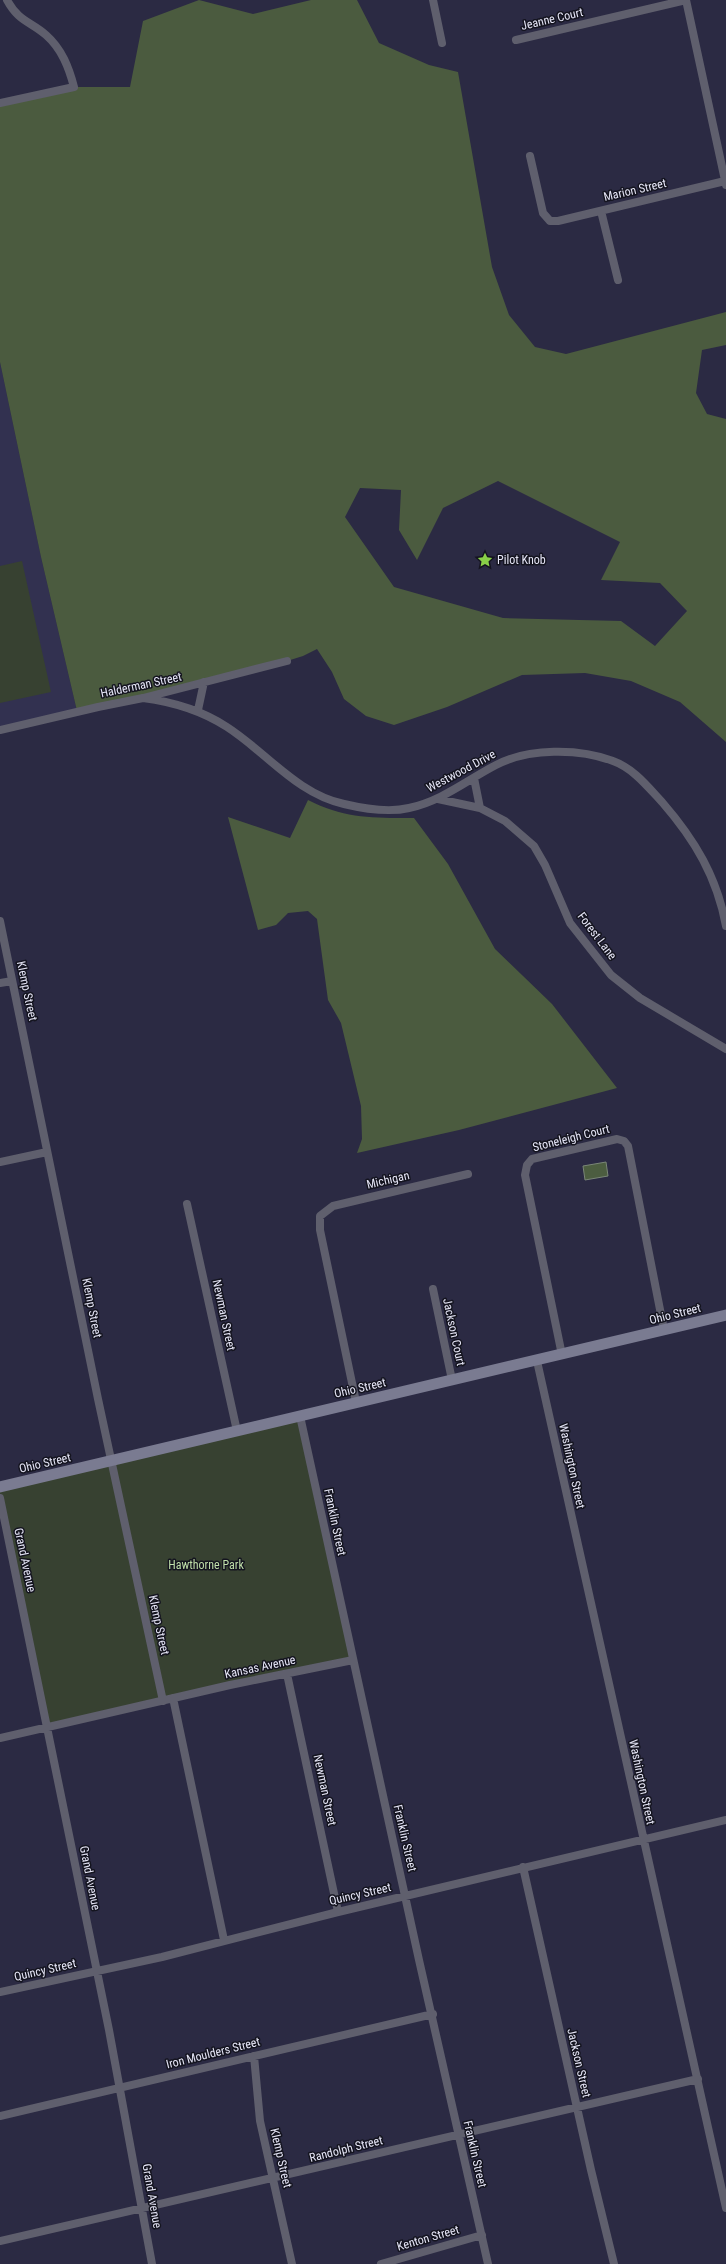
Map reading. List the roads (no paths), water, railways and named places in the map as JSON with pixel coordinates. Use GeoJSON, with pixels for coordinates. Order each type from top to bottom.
{"type":"FeatureCollection","features":[{"type":"Feature","properties":{"kind":"street"},"geometry":{"type":"LineString","coordinates":[[0,103],[74,87],[68,66],[57,48],[46,35],[26,23],[12,9],[7,0]]}},
{"type":"Feature","properties":{"kind":"street"},"geometry":{"type":"LineString","coordinates":[[433,0],[442,43]]}},
{"type":"Feature","properties":{"kind":"street"},"geometry":{"type":"LineString","coordinates":[[686,0],[726,184]]}},
{"type":"Feature","properties":{"kind":"street","name":"Jeanne Court"},"geometry":{"type":"LineString","coordinates":[[516,40],[686,0]]}},
{"type":"Feature","properties":{"kind":"street","name":"Marion Street"},"geometry":{"type":"LineString","coordinates":[[530,156],[543,213],[550,221],[558,222],[601,211],[726,184]]}},
{"type":"Feature","properties":{"kind":"street"},"geometry":{"type":"LineString","coordinates":[[601,211],[618,280]]}},
{"type":"Feature","properties":{"kind":"street","name":"Halderman Street"},"geometry":{"type":"LineString","coordinates":[[0,730],[98,706],[143,698],[287,661]]}},
{"type":"Feature","properties":{"kind":"street"},"geometry":{"type":"LineString","coordinates":[[198,710],[204,682]]}},
{"type":"Feature","properties":{"kind":"street","name":"Westwood Drive"},"geometry":{"type":"LineString","coordinates":[[143,698],[164,701],[198,710],[228,727],[312,792],[342,804],[373,810],[407,809],[438,799],[497,764],[517,757],[545,752],[585,755],[613,761],[626,768],[644,782],[684,827],[709,868],[723,911],[726,926]]}},
{"type":"Feature","properties":{"kind":"street"},"geometry":{"type":"LineString","coordinates":[[474,778],[480,808]]}},
{"type":"Feature","properties":{"kind":"street","name":"Forest Lane"},"geometry":{"type":"LineString","coordinates":[[438,799],[480,808],[505,821],[534,846],[545,865],[570,923],[611,975],[640,998],[726,1049]]}},
{"type":"Feature","properties":{"kind":"street","name":"Klemp Street"},"geometry":{"type":"LineString","coordinates":[[0,921],[47,1152],[163,1700]]}},
{"type":"Feature","properties":{"kind":"street"},"geometry":{"type":"LineString","coordinates":[[0,984],[12,981]]}},
{"type":"Feature","properties":{"kind":"street","name":"Stoneleigh Court"},"geometry":{"type":"LineString","coordinates":[[562,1355],[525,1175],[527,1165],[532,1159],[617,1139],[624,1141],[628,1146],[664,1330]]}},
{"type":"Feature","properties":{"kind":"street"},"geometry":{"type":"LineString","coordinates":[[0,1162],[47,1152]]}},
{"type":"Feature","properties":{"kind":"street","name":"Michigan"},"geometry":{"type":"LineString","coordinates":[[356,1402],[319,1219],[324,1210],[333,1206],[468,1174]]}},
{"type":"Feature","properties":{"kind":"street","name":"Newman Street"},"geometry":{"type":"LineString","coordinates":[[187,1204],[237,1431]]}},
{"type":"Feature","properties":{"kind":"street","name":"Jackson Court"},"geometry":{"type":"LineString","coordinates":[[433,1289],[452,1380]]}},
{"type":"Feature","properties":{"kind":"street","name":"Ohio Street"},"geometry":{"type":"LineString","coordinates":[[0,1487],[726,1315]]}},
{"type":"Feature","properties":{"kind":"street","name":"Washington Street"},"geometry":{"type":"LineString","coordinates":[[537,1361],[642,1840],[698,2079],[726,2208]]}},
{"type":"Feature","properties":{"kind":"street","name":"Franklin Street"},"geometry":{"type":"LineString","coordinates":[[300,1416],[419,1960],[488,2264]]}},
{"type":"Feature","properties":{"kind":"street","name":"Grand Avenue"},"geometry":{"type":"LineString","coordinates":[[0,1498],[120,2088],[152,2264]]}},
{"type":"Feature","properties":{"kind":"street","name":"Kansas Avenue"},"geometry":{"type":"LineString","coordinates":[[163,1700],[353,1660]]}},
{"type":"Feature","properties":{"kind":"street","name":"Newman Street"},"geometry":{"type":"LineString","coordinates":[[287,1674],[338,1912]]}},
{"type":"Feature","properties":{"kind":"street"},"geometry":{"type":"LineString","coordinates":[[172,1698],[224,1940]]}},
{"type":"Feature","properties":{"kind":"street"},"geometry":{"type":"LineString","coordinates":[[0,1738],[163,1700]]}},
{"type":"Feature","properties":{"kind":"street","name":"Quincy Street"},"geometry":{"type":"LineString","coordinates":[[0,1992],[96,1970],[162,1957],[224,1940],[523,1867],[726,1820]]}},
{"type":"Feature","properties":{"kind":"street","name":"Jackson Street"},"geometry":{"type":"LineString","coordinates":[[523,1867],[577,2108],[614,2264]]}},
{"type":"Feature","properties":{"kind":"street","name":"Iron Moulders Street"},"geometry":{"type":"LineString","coordinates":[[0,2116],[432,2014]]}},
{"type":"Feature","properties":{"kind":"street","name":"Klemp Street"},"geometry":{"type":"LineString","coordinates":[[254,2056],[260,2121],[292,2264]]}},
{"type":"Feature","properties":{"kind":"street","name":"Randolph Street"},"geometry":{"type":"LineString","coordinates":[[0,2241],[273,2179],[698,2079]]}},
{"type":"Feature","properties":{"kind":"street","name":"Kenton Street"},"geometry":{"type":"LineString","coordinates":[[381,2264],[482,2235]]}},
{"type":"Feature","properties":{"kind":"place","name":"Pilot Knob"},"geometry":{"type":"Point","coordinates":[485,560]}},
{"type":"Feature","properties":{"kind":"park label","name":"Hawthorne Park"},"geometry":{"type":"Point","coordinates":[206,1565]}}]}
